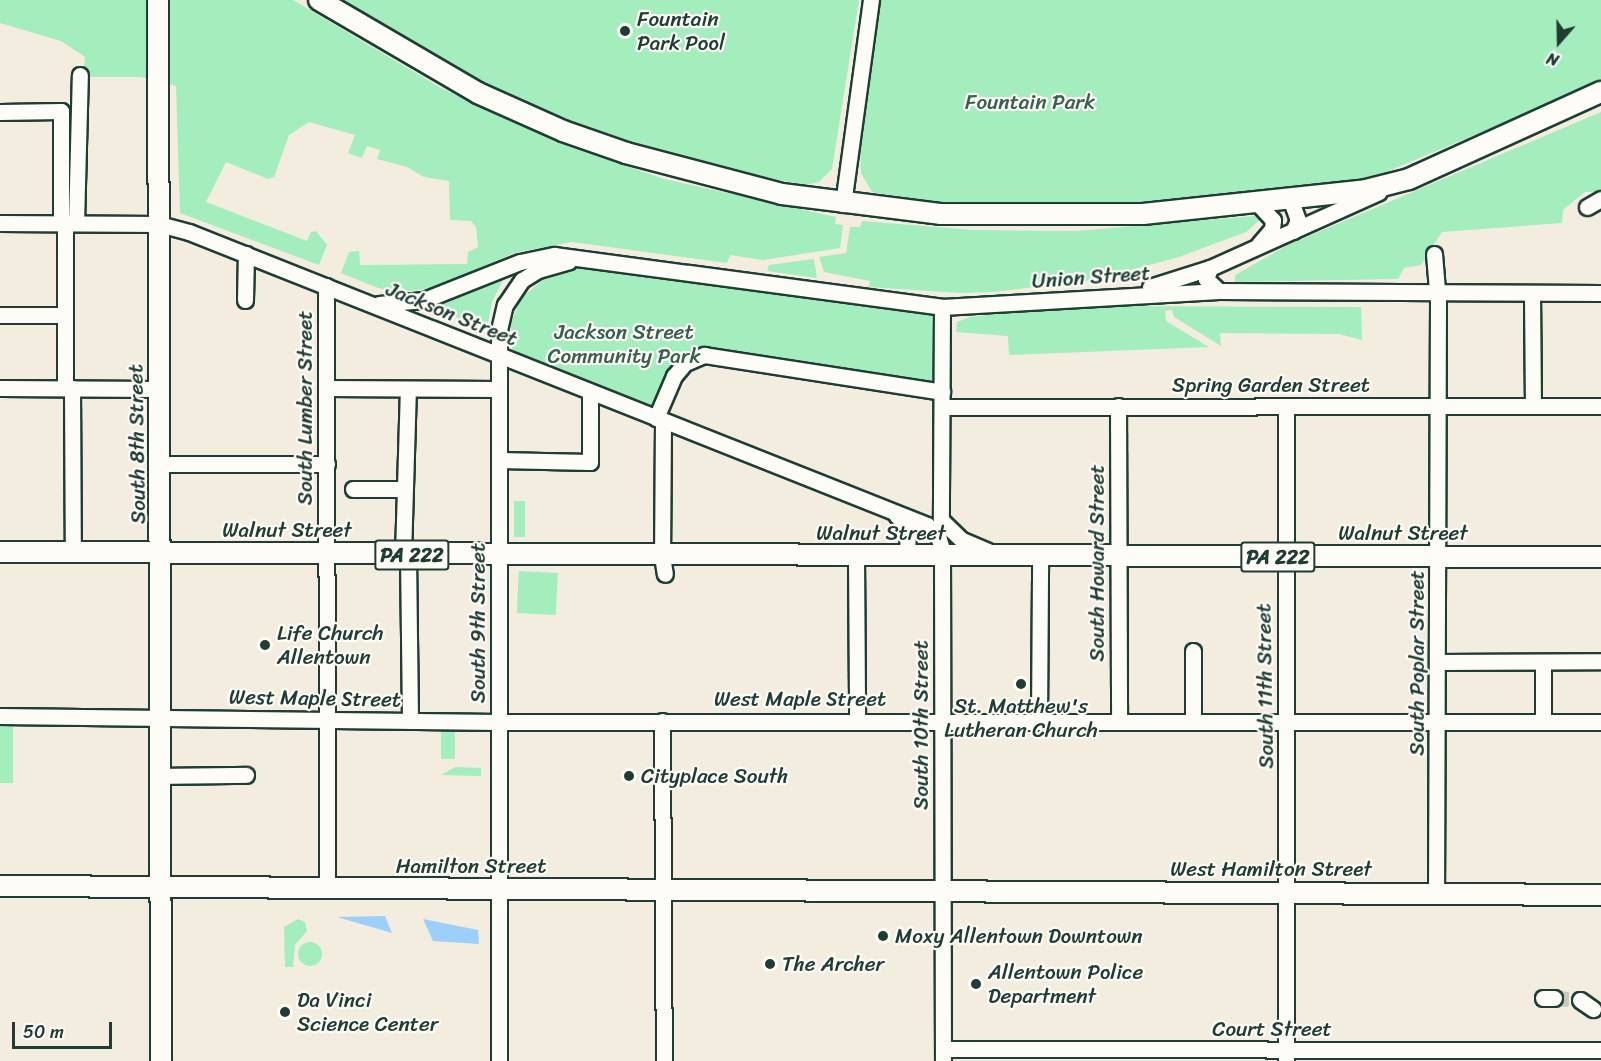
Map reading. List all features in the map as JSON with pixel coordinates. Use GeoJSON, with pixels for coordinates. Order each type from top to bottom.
{"type":"FeatureCollection","features":[{"type":"Feature","properties":{"kind":"main road","name":"South 8th Street"},"geometry":{"type":"LineString","coordinates":[[158,0],[162,464],[161,1061]]}},
{"type":"Feature","properties":{"kind":"main road"},"geometry":{"type":"LineString","coordinates":[[319,0],[421,63],[563,131],[665,166],[843,204],[940,214],[1035,217],[1143,214],[1291,201],[1409,179],[1601,92]]}},
{"type":"Feature","properties":{"kind":"main road","name":"PA 222"},"geometry":{"type":"LineString","coordinates":[[0,552],[161,554]]}},
{"type":"Feature","properties":{"kind":"main road","name":"Walnut Street"},"geometry":{"type":"LineString","coordinates":[[161,554],[499,555],[661,568],[856,556],[1601,558]]}},
{"type":"Feature","properties":{"kind":"main road","name":"Hamilton Street"},"geometry":{"type":"LineString","coordinates":[[0,886],[942,893]]}},
{"type":"Feature","properties":{"kind":"main road","name":"West Hamilton Street"},"geometry":{"type":"LineString","coordinates":[[942,893],[1601,895]]}},
{"type":"Feature","properties":{"kind":"street"},"geometry":{"type":"LineString","coordinates":[[843,204],[871,0]]}},
{"type":"Feature","properties":{"kind":"street"},"geometry":{"type":"LineString","coordinates":[[73,553],[65,315],[67,223],[80,75]]}},
{"type":"Feature","properties":{"kind":"street"},"geometry":{"type":"LineString","coordinates":[[0,112],[61,111],[67,223]]}},
{"type":"Feature","properties":{"kind":"street"},"geometry":{"type":"LineString","coordinates":[[1118,294],[1210,268],[1409,179]]}},
{"type":"Feature","properties":{"kind":"street"},"geometry":{"type":"LineString","coordinates":[[1587,207],[1601,200]]}},
{"type":"Feature","properties":{"kind":"street"},"geometry":{"type":"LineString","coordinates":[[1291,201],[1297,210],[1293,231]]}},
{"type":"Feature","properties":{"kind":"street"},"geometry":{"type":"LineString","coordinates":[[1255,248],[1267,237],[1273,220],[1258,204]]}},
{"type":"Feature","properties":{"kind":"street","name":"Jackson Street"},"geometry":{"type":"LineString","coordinates":[[0,223],[159,224],[246,254],[889,510],[934,522]]}},
{"type":"Feature","properties":{"kind":"street"},"geometry":{"type":"LineString","coordinates":[[245,300],[246,254]]}},
{"type":"Feature","properties":{"kind":"street","name":"South Poplar Street"},"geometry":{"type":"LineString","coordinates":[[1434,254],[1437,292],[1438,406],[1436,894]]}},
{"type":"Feature","properties":{"kind":"street","name":"Union Street"},"geometry":{"type":"LineString","coordinates":[[364,301],[394,304],[424,300],[537,257],[587,259],[942,307],[1118,294],[1219,291],[1601,293]]}},
{"type":"Feature","properties":{"kind":"street","name":"Union Street"},"geometry":{"type":"LineString","coordinates":[[498,355],[502,313],[522,280],[548,266],[587,259]]}},
{"type":"Feature","properties":{"kind":"street"},"geometry":{"type":"LineString","coordinates":[[1210,268],[1206,279],[1219,291]]}},
{"type":"Feature","properties":{"kind":"street","name":"South Lumber Street"},"geometry":{"type":"LineString","coordinates":[[326,286],[327,889]]}},
{"type":"Feature","properties":{"kind":"street"},"geometry":{"type":"LineString","coordinates":[[1532,293],[1533,406]]}},
{"type":"Feature","properties":{"kind":"street"},"geometry":{"type":"LineString","coordinates":[[941,557],[934,522],[942,399],[942,307]]}},
{"type":"Feature","properties":{"kind":"street"},"geometry":{"type":"LineString","coordinates":[[0,315],[65,315]]}},
{"type":"Feature","properties":{"kind":"street","name":"South 9th Street"},"geometry":{"type":"LineString","coordinates":[[498,355],[499,1061]]}},
{"type":"Feature","properties":{"kind":"street","name":"Spring Garden Street"},"geometry":{"type":"LineString","coordinates":[[660,419],[674,376],[686,363],[704,355],[942,399],[1118,406],[1601,406]]}},
{"type":"Feature","properties":{"kind":"street"},"geometry":{"type":"LineString","coordinates":[[0,388],[160,389]]}},
{"type":"Feature","properties":{"kind":"street"},"geometry":{"type":"LineString","coordinates":[[326,388],[498,389]]}},
{"type":"Feature","properties":{"kind":"street"},"geometry":{"type":"LineString","coordinates":[[408,389],[408,478],[402,489],[410,721]]}},
{"type":"Feature","properties":{"kind":"street"},"geometry":{"type":"LineString","coordinates":[[499,460],[590,462],[590,392]]}},
{"type":"Feature","properties":{"kind":"street","name":"South Howard Street"},"geometry":{"type":"LineString","coordinates":[[1118,406],[1119,720]]}},
{"type":"Feature","properties":{"kind":"street","name":"South 11th Street"},"geometry":{"type":"LineString","coordinates":[[1286,406],[1288,893],[1286,1055]]}},
{"type":"Feature","properties":{"kind":"street"},"geometry":{"type":"LineString","coordinates":[[660,419],[661,568]]}},
{"type":"Feature","properties":{"kind":"street"},"geometry":{"type":"LineString","coordinates":[[162,464],[327,464]]}},
{"type":"Feature","properties":{"kind":"street"},"geometry":{"type":"LineString","coordinates":[[354,489],[402,489]]}},
{"type":"Feature","properties":{"kind":"street"},"geometry":{"type":"LineString","coordinates":[[889,510],[908,527],[908,556]]}},
{"type":"Feature","properties":{"kind":"street"},"geometry":{"type":"LineString","coordinates":[[934,522],[962,540],[1010,558]]}},
{"type":"Feature","properties":{"kind":"street"},"geometry":{"type":"LineString","coordinates":[[856,556],[857,719]]}},
{"type":"Feature","properties":{"kind":"street","name":"South 10th Street"},"geometry":{"type":"LineString","coordinates":[[941,557],[943,1055]]}},
{"type":"Feature","properties":{"kind":"street"},"geometry":{"type":"LineString","coordinates":[[1038,720],[1040,558]]}},
{"type":"Feature","properties":{"kind":"street"},"geometry":{"type":"LineString","coordinates":[[1193,651],[1193,720]]}},
{"type":"Feature","properties":{"kind":"street"},"geometry":{"type":"LineString","coordinates":[[1437,662],[1601,661]]}},
{"type":"Feature","properties":{"kind":"street"},"geometry":{"type":"LineString","coordinates":[[1543,662],[1543,722]]}},
{"type":"Feature","properties":{"kind":"street","name":"West Maple Street"},"geometry":{"type":"LineString","coordinates":[[0,716],[499,722],[635,716],[662,721],[857,719],[1601,722]]}},
{"type":"Feature","properties":{"kind":"street"},"geometry":{"type":"LineString","coordinates":[[662,721],[664,1061]]}},
{"type":"Feature","properties":{"kind":"street"},"geometry":{"type":"LineString","coordinates":[[161,776],[246,775]]}},
{"type":"Feature","properties":{"kind":"street","name":"Court Street"},"geometry":{"type":"LineString","coordinates":[[943,1055],[1533,1056],[1601,1050]]}},
{"type":"Feature","properties":{"kind":"green space"},"geometry":{"type":"Polygon","coordinates":[[[0,0],[293,0],[441,88],[559,143],[664,179],[836,217],[835,224],[843,225],[840,248],[763,260],[730,255],[727,263],[572,242],[514,253],[433,288],[400,292],[378,288],[341,273],[349,252],[359,251],[360,265],[467,264],[468,252],[478,247],[476,227],[471,221],[450,220],[449,181],[424,177],[407,167],[377,159],[380,150],[367,146],[362,158],[348,153],[355,135],[309,122],[289,135],[274,177],[268,179],[226,162],[206,202],[307,241],[311,232],[316,231],[327,245],[319,265],[180,213],[176,86],[141,77],[83,77],[85,57],[61,41],[0,23],[0,0]]]}},
{"type":"Feature","properties":{"kind":"green space"},"geometry":{"type":"Polygon","coordinates":[[[336,0],[859,0],[832,169],[819,182],[805,185],[670,158],[587,130],[472,80],[336,0]]]}},
{"type":"Feature","properties":{"kind":"green space","name":"Fountain Park"},"geometry":{"type":"Polygon","coordinates":[[[881,0],[1601,0],[1601,82],[1386,172],[1350,181],[1132,203],[934,202],[872,192],[861,173],[860,150],[881,0]]]}},
{"type":"Feature","properties":{"kind":"green space"},"geometry":{"type":"Polygon","coordinates":[[[1601,112],[1601,192],[1585,192],[1563,210],[1562,223],[1442,232],[1421,265],[1404,268],[1398,279],[1235,282],[1235,275],[1288,245],[1601,112]]]}},
{"type":"Feature","properties":{"kind":"green space"},"geometry":{"type":"Polygon","coordinates":[[[1255,216],[1261,219],[1246,232],[1179,257],[1093,280],[994,292],[960,293],[869,287],[870,281],[824,272],[819,257],[846,253],[850,227],[860,227],[862,221],[973,230],[1076,231],[1255,216]]]}},
{"type":"Feature","properties":{"kind":"green space"},"geometry":{"type":"Polygon","coordinates":[[[814,259],[817,278],[767,271],[769,265],[814,259]]]}},
{"type":"Feature","properties":{"kind":"green space","name":"Jackson Street Community Park"},"geometry":{"type":"Polygon","coordinates":[[[578,267],[934,316],[934,385],[698,349],[682,357],[667,374],[654,404],[646,407],[512,353],[511,323],[521,298],[548,276],[578,267]]]}},
{"type":"Feature","properties":{"kind":"green space"},"geometry":{"type":"Polygon","coordinates":[[[506,274],[492,302],[487,329],[430,307],[506,274]]]}},
{"type":"Feature","properties":{"kind":"green space"},"geometry":{"type":"Polygon","coordinates":[[[1108,302],[1109,306],[1361,307],[1362,340],[1339,334],[1220,333],[1221,346],[1174,317],[1172,310],[1165,311],[1166,321],[1209,347],[1009,355],[1008,336],[956,332],[957,322],[970,317],[1108,302]]]}},
{"type":"Feature","properties":{"kind":"green space"},"geometry":{"type":"Polygon","coordinates":[[[514,501],[525,501],[525,537],[514,537],[514,501]]]}},
{"type":"Feature","properties":{"kind":"green space"},"geometry":{"type":"Polygon","coordinates":[[[519,571],[558,573],[556,615],[517,613],[519,571]]]}},
{"type":"Feature","properties":{"kind":"green space"},"geometry":{"type":"Polygon","coordinates":[[[0,723],[13,723],[13,783],[0,783],[0,723]]]}},
{"type":"Feature","properties":{"kind":"green space"},"geometry":{"type":"Polygon","coordinates":[[[441,730],[455,730],[455,759],[441,759],[441,730]]]}},
{"type":"Feature","properties":{"kind":"green space"},"geometry":{"type":"Polygon","coordinates":[[[455,767],[481,768],[481,776],[441,775],[455,767]]]}},
{"type":"Feature","properties":{"kind":"green space"},"geometry":{"type":"Polygon","coordinates":[[[298,919],[305,922],[307,931],[295,945],[293,967],[285,967],[284,927],[298,919]]]}},
{"type":"Feature","properties":{"kind":"green space"},"geometry":{"type":"Polygon","coordinates":[[[310,942],[318,946],[322,954],[318,962],[310,966],[302,962],[298,954],[302,946],[310,942]]]}},
{"type":"Feature","properties":{"kind":"water"},"geometry":{"type":"Polygon","coordinates":[[[385,916],[392,933],[337,917],[385,916]]]}},
{"type":"Feature","properties":{"kind":"water"},"geometry":{"type":"Polygon","coordinates":[[[423,919],[478,930],[479,944],[433,941],[423,919]]]}},
{"type":"Feature","properties":{"kind":"tunnel"},"geometry":{"type":"LineString","coordinates":[[1554,998],[1580,1000]]}},
{"type":"Feature","properties":{"kind":"place","name":"Fountain Park Pool"},"geometry":{"type":"Point","coordinates":[625,31]}},
{"type":"Feature","properties":{"kind":"place","name":"Life Church Allentown"},"geometry":{"type":"Point","coordinates":[265,645]}},
{"type":"Feature","properties":{"kind":"place","name":"St. Matthew's Lutheran Church"},"geometry":{"type":"Point","coordinates":[1021,684]}},
{"type":"Feature","properties":{"kind":"place","name":"Cityplace South"},"geometry":{"type":"Point","coordinates":[629,776]}},
{"type":"Feature","properties":{"kind":"place","name":"Moxy Allentown Downtown"},"geometry":{"type":"Point","coordinates":[883,936]}},
{"type":"Feature","properties":{"kind":"place","name":"The Archer"},"geometry":{"type":"Point","coordinates":[770,964]}},
{"type":"Feature","properties":{"kind":"place","name":"Allentown Police Department"},"geometry":{"type":"Point","coordinates":[976,984]}},
{"type":"Feature","properties":{"kind":"place","name":"Da Vinci Science Center"},"geometry":{"type":"Point","coordinates":[285,1012]}}]}
